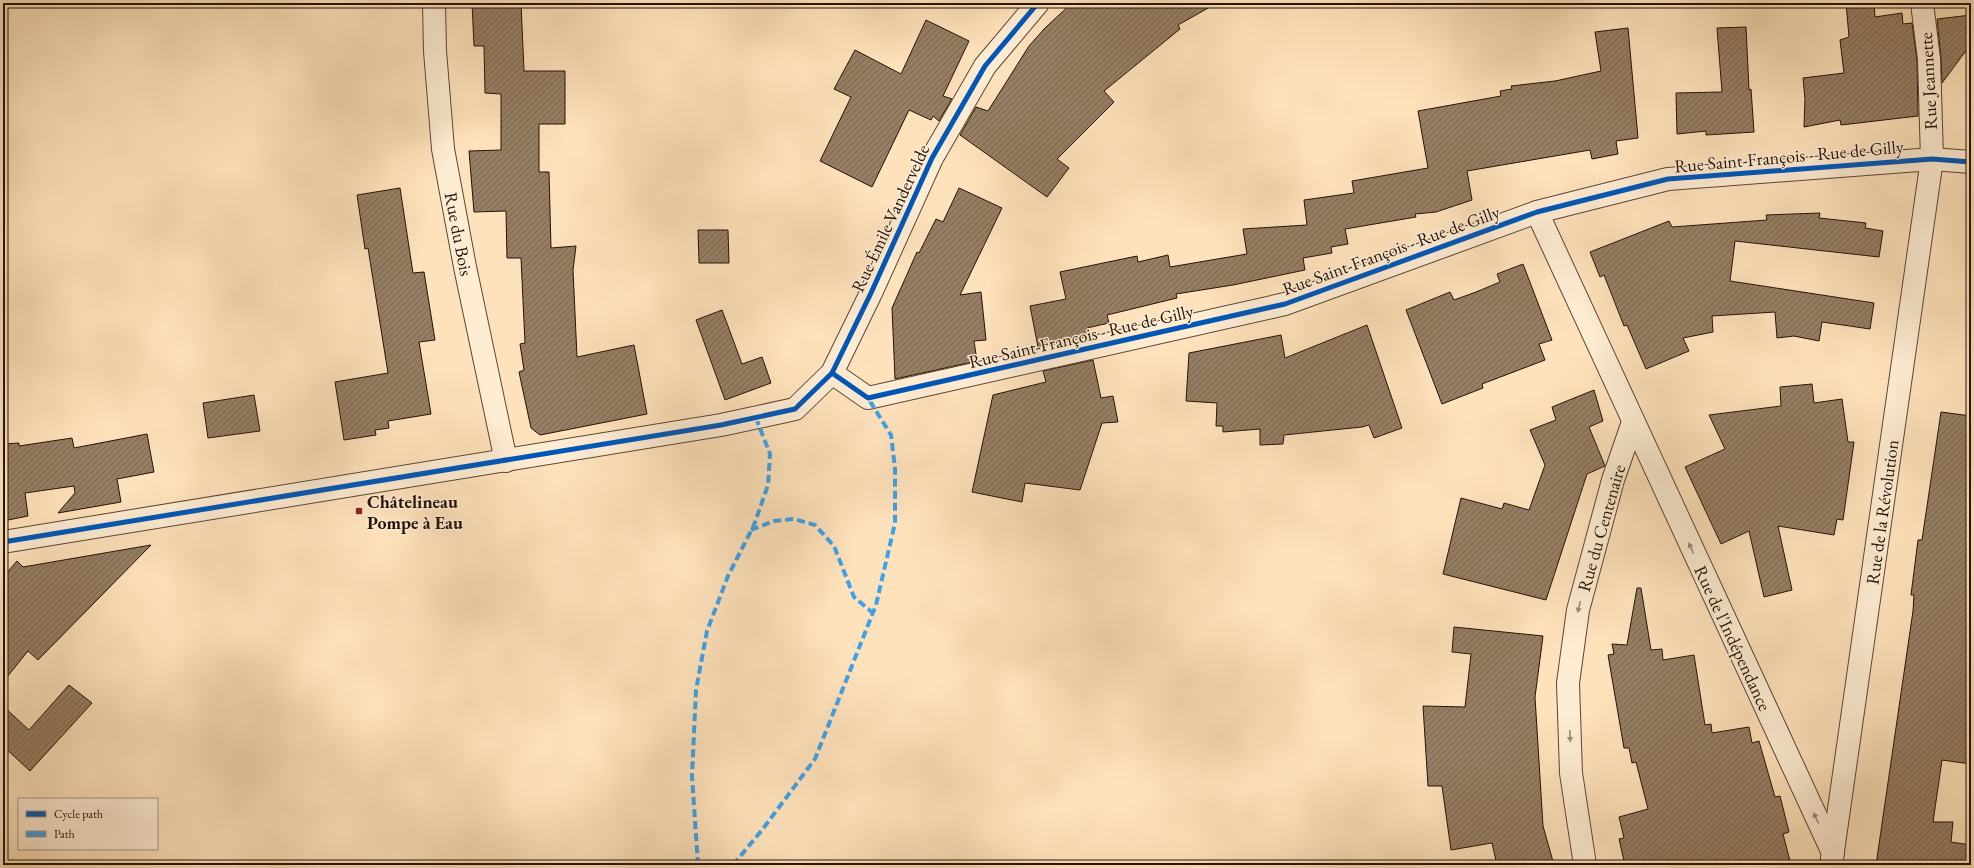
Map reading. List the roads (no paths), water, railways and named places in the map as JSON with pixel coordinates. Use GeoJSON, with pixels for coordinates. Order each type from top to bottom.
{"type":"FeatureCollection","features":[{"type":"Feature","properties":{"kind":"street","name":"Rue du Bois"},"geometry":{"type":"LineString","coordinates":[[434,3],[435,51],[442,149],[506,461]]}},
{"type":"Feature","properties":{"kind":"street","name":"Rue Émile Vandervelde"},"geometry":{"type":"LineString","coordinates":[[832,373],[874,286],[932,158],[985,66],[1038,3]]}},
{"type":"Feature","properties":{"kind":"street","name":"Rue Jeannette"},"geometry":{"type":"LineString","coordinates":[[1922,3],[1929,59],[1932,159]]}},
{"type":"Feature","properties":{"kind":"street","name":"Rue Saint-François - Rue de Gilly"},"geometry":{"type":"LineString","coordinates":[[832,373],[868,398],[1286,304],[1537,212],[1668,180],[1932,159],[1971,162]]}},
{"type":"Feature","properties":{"kind":"street","name":"Rue de la Révolution"},"geometry":{"type":"LineString","coordinates":[[1832,859],[1932,159]]}},
{"type":"Feature","properties":{"kind":"street"},"geometry":{"type":"LineString","coordinates":[[1537,212],[1633,422]]}},
{"type":"Feature","properties":{"kind":"street"},"geometry":{"type":"LineString","coordinates":[[3,542],[721,425],[795,409],[832,373]]}},
{"type":"Feature","properties":{"kind":"street","name":"Rue de l'Indépendance"},"geometry":{"type":"LineString","coordinates":[[1633,422],[1832,859]]}},
{"type":"Feature","properties":{"kind":"street","name":"Rue du Centenaire"},"geometry":{"type":"LineString","coordinates":[[1585,865],[1571,773],[1568,683],[1578,610],[1613,480],[1633,422]]}},
{"type":"Feature","properties":{"kind":"place","name":"Châtelineau Pompe à Eau"},"geometry":{"type":"Point","coordinates":[359,511]}}]}
